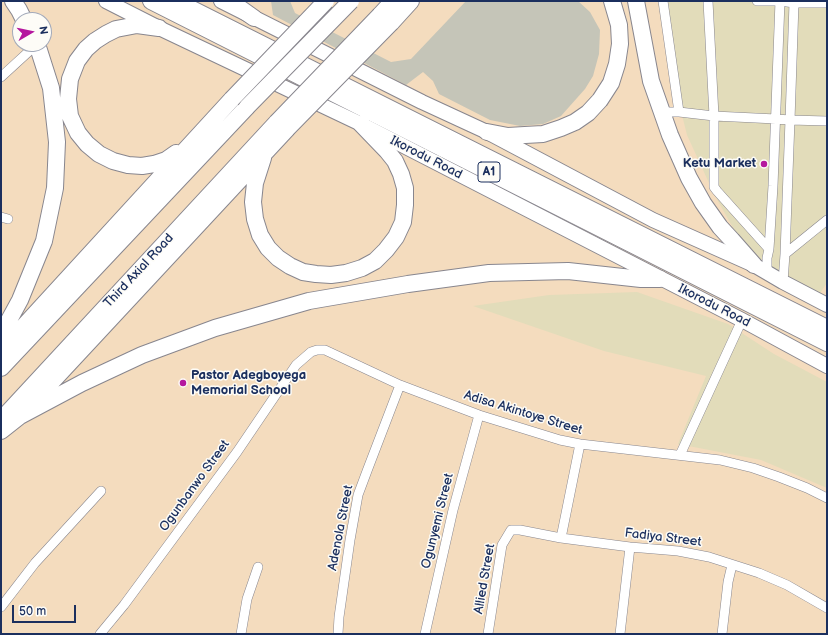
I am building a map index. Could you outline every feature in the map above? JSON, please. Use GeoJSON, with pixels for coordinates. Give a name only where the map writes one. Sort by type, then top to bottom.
{"type":"FeatureCollection","features":[{"type":"Feature","properties":{"kind":"highway"},"geometry":{"type":"LineString","coordinates":[[13,1],[20,12]]}},
{"type":"Feature","properties":{"kind":"highway","name":"Ikorodu Road"},"geometry":{"type":"LineString","coordinates":[[151,1],[827,343]]}},
{"type":"Feature","properties":{"kind":"highway","name":"A1"},"geometry":{"type":"LineString","coordinates":[[176,1],[827,328]]}},
{"type":"Feature","properties":{"kind":"highway"},"geometry":{"type":"LineString","coordinates":[[230,1],[254,18]]}},
{"type":"Feature","properties":{"kind":"highway"},"geometry":{"type":"LineString","coordinates":[[1,351],[232,99],[326,1]]}},
{"type":"Feature","properties":{"kind":"highway"},"geometry":{"type":"LineString","coordinates":[[1,368],[247,107],[351,1]]}},
{"type":"Feature","properties":{"kind":"highway"},"geometry":{"type":"LineString","coordinates":[[385,19],[393,1]]}},
{"type":"Feature","properties":{"kind":"highway"},"geometry":{"type":"LineString","coordinates":[[1,431],[20,416],[264,154],[282,126],[385,19],[412,1]]}},
{"type":"Feature","properties":{"kind":"highway"},"geometry":{"type":"LineString","coordinates":[[487,132],[508,136],[543,134],[575,122],[588,113],[600,100],[611,83],[617,64],[620,44],[619,25],[612,1]]}},
{"type":"Feature","properties":{"kind":"highway"},"geometry":{"type":"LineString","coordinates":[[636,1],[651,81],[661,112],[688,178],[720,227],[761,269]]}},
{"type":"Feature","properties":{"kind":"highway"},"geometry":{"type":"LineString","coordinates":[[159,28],[137,25],[116,29],[95,41],[86,49],[77,61],[70,79],[68,99],[70,116],[78,133],[87,144],[99,154],[113,161],[128,165],[142,166],[166,160],[195,139]]}},
{"type":"Feature","properties":{"kind":"highway"},"geometry":{"type":"LineString","coordinates":[[1,335],[20,300],[44,241],[55,188],[58,142],[51,88],[40,52]]}},
{"type":"Feature","properties":{"kind":"highway"},"geometry":{"type":"LineString","coordinates":[[264,154],[255,183],[253,202],[255,219],[260,235],[268,248],[278,258],[303,272],[331,275],[346,273],[362,268],[375,261],[386,250],[396,237],[403,222],[406,205],[405,188],[395,161],[361,124]]}},
{"type":"Feature","properties":{"kind":"highway","name":"Third Axial Road"},"geometry":{"type":"LineString","coordinates":[[1,420],[282,126]]}},
{"type":"Feature","properties":{"kind":"highway"},"geometry":{"type":"LineString","coordinates":[[20,416],[82,383],[142,356],[215,328],[309,301],[408,284],[489,273],[568,271],[641,279],[660,279]]}},
{"type":"Feature","properties":{"kind":"main road","name":"Ikorodu Road"},"geometry":{"type":"LineString","coordinates":[[106,1],[159,28],[361,124],[742,320],[827,366]]}},
{"type":"Feature","properties":{"kind":"main road"},"geometry":{"type":"LineString","coordinates":[[220,1],[487,132],[653,220],[761,269],[827,304]]}},
{"type":"Feature","properties":{"kind":"street"},"geometry":{"type":"LineString","coordinates":[[663,1],[679,112]]}},
{"type":"Feature","properties":{"kind":"street"},"geometry":{"type":"LineString","coordinates":[[708,1],[714,116],[714,187],[768,249]]}},
{"type":"Feature","properties":{"kind":"street"},"geometry":{"type":"LineString","coordinates":[[757,1],[827,3]]}},
{"type":"Feature","properties":{"kind":"street"},"geometry":{"type":"LineString","coordinates":[[761,269],[767,258],[773,186],[780,1]]}},
{"type":"Feature","properties":{"kind":"street"},"geometry":{"type":"LineString","coordinates":[[783,282],[794,3]]}},
{"type":"Feature","properties":{"kind":"street"},"geometry":{"type":"LineString","coordinates":[[1,77],[28,52]]}},
{"type":"Feature","properties":{"kind":"street"},"geometry":{"type":"LineString","coordinates":[[661,112],[827,121]]}},
{"type":"Feature","properties":{"kind":"street"},"geometry":{"type":"LineString","coordinates":[[785,254],[827,220]]}},
{"type":"Feature","properties":{"kind":"street"},"geometry":{"type":"LineString","coordinates":[[680,455],[742,320]]}},
{"type":"Feature","properties":{"kind":"street","name":"Adisa Akintoye Street"},"geometry":{"type":"LineString","coordinates":[[310,352],[325,350],[400,385],[479,415],[560,440],[580,444],[720,460],[753,468],[793,482],[827,498]]}},
{"type":"Feature","properties":{"kind":"street","name":"Ogunbanwo Street"},"geometry":{"type":"LineString","coordinates":[[100,634],[124,606],[237,452],[296,365],[310,352]]}},
{"type":"Feature","properties":{"kind":"street","name":"Adenola Street"},"geometry":{"type":"LineString","coordinates":[[338,634],[350,540],[358,495],[400,385]]}},
{"type":"Feature","properties":{"kind":"street","name":"Ogunyemi Street"},"geometry":{"type":"LineString","coordinates":[[425,634],[453,510],[479,415]]}},
{"type":"Feature","properties":{"kind":"street"},"geometry":{"type":"LineString","coordinates":[[561,538],[580,444]]}},
{"type":"Feature","properties":{"kind":"street"},"geometry":{"type":"LineString","coordinates":[[1,607],[35,564],[101,491]]}},
{"type":"Feature","properties":{"kind":"street","name":"Fadiya Street"},"geometry":{"type":"LineString","coordinates":[[511,530],[520,530],[561,538],[630,547],[678,551],[709,557],[759,573],[787,585],[827,608]]}},
{"type":"Feature","properties":{"kind":"street","name":"Allied Street"},"geometry":{"type":"LineString","coordinates":[[488,634],[502,545],[511,530]]}},
{"type":"Feature","properties":{"kind":"street"},"geometry":{"type":"LineString","coordinates":[[620,634],[630,547]]}},
{"type":"Feature","properties":{"kind":"street"},"geometry":{"type":"LineString","coordinates":[[722,634],[728,582],[732,565]]}},
{"type":"Feature","properties":{"kind":"street"},"geometry":{"type":"LineString","coordinates":[[241,634],[247,599],[258,567]]}},
{"type":"Feature","properties":{"kind":"shaded area"},"geometry":{"type":"Polygon","coordinates":[[[271,1],[290,1],[295,13],[391,62],[411,59],[466,1],[578,1],[590,12],[600,30],[599,54],[593,76],[585,89],[561,116],[543,124],[520,126],[490,120],[439,94],[433,81],[423,72],[406,85],[273,15],[271,1]]]}},
{"type":"Feature","properties":{"kind":"shaded area","name":"Ketu Market"},"geometry":{"type":"Polygon","coordinates":[[[662,1],[827,1],[827,283],[818,296],[746,251],[714,194],[687,135],[672,75],[662,1]]]}},
{"type":"Feature","properties":{"kind":"shaded area"},"geometry":{"type":"Polygon","coordinates":[[[637,292],[728,324],[774,354],[827,382],[827,488],[761,460],[678,444],[706,376],[604,351],[473,306],[549,295],[637,292]]]}},
{"type":"Feature","properties":{"kind":"place","name":"Ketu Market"},"geometry":{"type":"Point","coordinates":[764,164]}},
{"type":"Feature","properties":{"kind":"place","name":"Pastor Adegboyega Memorial School"},"geometry":{"type":"Point","coordinates":[183,383]}}]}
